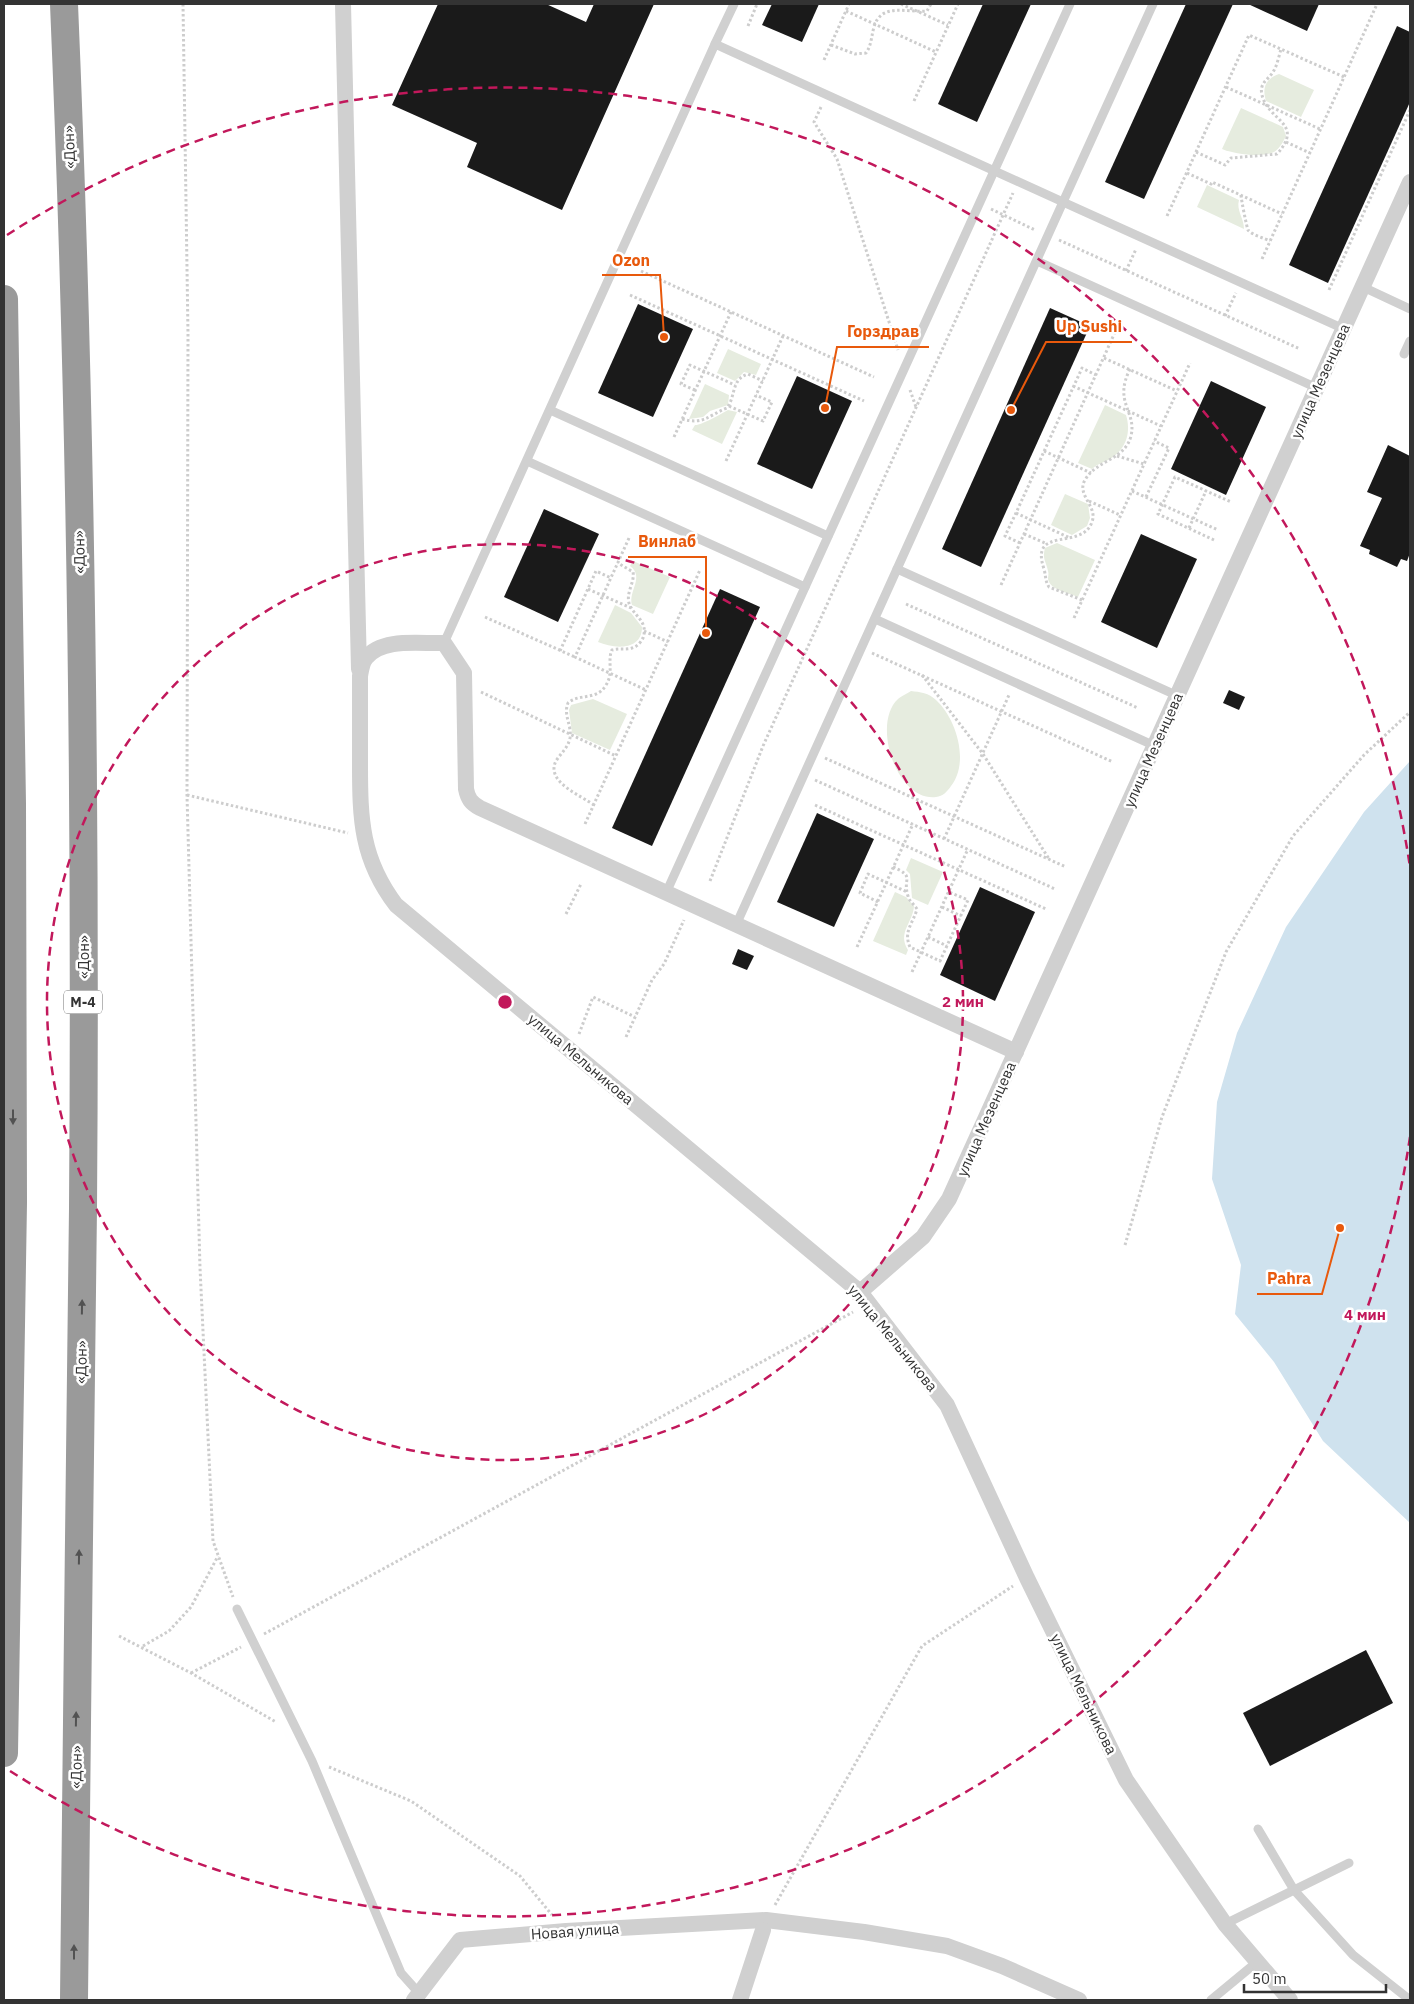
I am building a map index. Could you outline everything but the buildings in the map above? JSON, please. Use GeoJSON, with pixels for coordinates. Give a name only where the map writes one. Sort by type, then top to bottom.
{"type":"FeatureCollection","features":[{"type":"Feature","properties":{"kind":"highway","name":"«Дон»"},"geometry":{"type":"LineString","coordinates":[[64,4],[77,369],[83,809],[83,1205],[74,2000]]}},
{"type":"Feature","properties":{"kind":"highway"},"geometry":{"type":"LineString","coordinates":[[4,299],[12,804],[13,1173],[4,1753]]}},
{"type":"Feature","properties":{"kind":"street"},"geometry":{"type":"LineString","coordinates":[[343,4],[360,676]]}},
{"type":"Feature","properties":{"kind":"street","name":"улица Мезенцева"},"geometry":{"type":"LineString","coordinates":[[860,1292],[923,1236],[936,1219],[962,1172],[1410,182]]}},
{"type":"Feature","properties":{"kind":"street"},"geometry":{"type":"LineString","coordinates":[[444,643],[464,672],[466,789],[467,796],[472,803],[1016,1052]]}},
{"type":"Feature","properties":{"kind":"street","name":"улица Мельникова"},"geometry":{"type":"LineString","coordinates":[[444,643],[394,644],[377,648],[365,659],[360,676],[360,808],[363,836],[370,860],[381,885],[396,904],[860,1292],[947,1405],[1027,1578],[1126,1780],[1225,1924],[1290,2000]]}},
{"type":"Feature","properties":{"kind":"street"},"geometry":{"type":"LineString","coordinates":[[740,2000],[765,1925]]}},
{"type":"Feature","properties":{"kind":"street","name":"Новая улица"},"geometry":{"type":"LineString","coordinates":[[416,1996],[460,1940],[566,1931],[765,1925],[864,1932],[947,1946],[1002,1966],[1079,2000]]}},
{"type":"Feature","properties":{"kind":"lane"},"geometry":{"type":"LineString","coordinates":[[444,643],[734,4]]}},
{"type":"Feature","properties":{"kind":"lane"},"geometry":{"type":"LineString","coordinates":[[666,893],[1070,4]]}},
{"type":"Feature","properties":{"kind":"lane"},"geometry":{"type":"LineString","coordinates":[[736,925],[1153,4]]}},
{"type":"Feature","properties":{"kind":"lane"},"geometry":{"type":"LineString","coordinates":[[715,44],[1344,329]]}},
{"type":"Feature","properties":{"kind":"lane"},"geometry":{"type":"LineString","coordinates":[[1036,261],[1317,388]]}},
{"type":"Feature","properties":{"kind":"lane"},"geometry":{"type":"LineString","coordinates":[[1363,287],[1410,309]]}},
{"type":"Feature","properties":{"kind":"lane"},"geometry":{"type":"LineString","coordinates":[[1404,354],[1410,341]]}},
{"type":"Feature","properties":{"kind":"lane"},"geometry":{"type":"LineString","coordinates":[[550,410],[828,536]]}},
{"type":"Feature","properties":{"kind":"lane"},"geometry":{"type":"LineString","coordinates":[[527,461],[805,587]]}},
{"type":"Feature","properties":{"kind":"lane"},"geometry":{"type":"LineString","coordinates":[[897,569],[1178,696]]}},
{"type":"Feature","properties":{"kind":"lane"},"geometry":{"type":"LineString","coordinates":[[874,619],[1155,746]]}},
{"type":"Feature","properties":{"kind":"lane"},"geometry":{"type":"LineString","coordinates":[[237,1609],[312,1761],[401,1973],[416,1996]]}},
{"type":"Feature","properties":{"kind":"lane"},"geometry":{"type":"LineString","coordinates":[[1258,1829],[1294,1890],[1353,1954],[1410,2000]]}},
{"type":"Feature","properties":{"kind":"lane"},"geometry":{"type":"LineString","coordinates":[[1225,1924],[1349,1863]]}},
{"type":"Feature","properties":{"kind":"lane"},"geometry":{"type":"LineString","coordinates":[[1211,2000],[1257,1962]]}},
{"type":"Feature","properties":{"kind":"path"},"geometry":{"type":"LineString","coordinates":[[183,4],[188,334],[187,795],[200,1268],[213,1541],[237,1609]]}},
{"type":"Feature","properties":{"kind":"path"},"geometry":{"type":"LineString","coordinates":[[748,26],[758,4]]}},
{"type":"Feature","properties":{"kind":"path"},"geometry":{"type":"LineString","coordinates":[[824,60],[849,4]]}},
{"type":"Feature","properties":{"kind":"path"},"geometry":{"type":"LineString","coordinates":[[901,4],[948,25]]}},
{"type":"Feature","properties":{"kind":"path"},"geometry":{"type":"LineString","coordinates":[[831,45],[855,54],[866,53],[872,45],[875,24],[884,12],[895,9],[927,11],[931,4]]}},
{"type":"Feature","properties":{"kind":"path"},"geometry":{"type":"LineString","coordinates":[[914,102],[958,4]]}},
{"type":"Feature","properties":{"kind":"path"},"geometry":{"type":"LineString","coordinates":[[1262,259],[1377,4]]}},
{"type":"Feature","properties":{"kind":"path"},"geometry":{"type":"LineString","coordinates":[[846,12],[936,52]]}},
{"type":"Feature","properties":{"kind":"path"},"geometry":{"type":"LineString","coordinates":[[1167,216],[1250,35],[1344,78]]}},
{"type":"Feature","properties":{"kind":"path"},"geometry":{"type":"LineString","coordinates":[[1196,152],[1225,165],[1231,158],[1277,154],[1286,142],[1287,130],[1266,105],[1262,94],[1262,85],[1266,77],[1273,72],[1281,49]]}},
{"type":"Feature","properties":{"kind":"path"},"geometry":{"type":"LineString","coordinates":[[1226,87],[1320,130]]}},
{"type":"Feature","properties":{"kind":"path"},"geometry":{"type":"LineString","coordinates":[[826,95],[814,122],[836,158],[916,407]]}},
{"type":"Feature","properties":{"kind":"path"},"geometry":{"type":"LineString","coordinates":[[1329,290],[1410,110]]}},
{"type":"Feature","properties":{"kind":"path"},"geometry":{"type":"LineString","coordinates":[[1286,142],[1310,153]]}},
{"type":"Feature","properties":{"kind":"path"},"geometry":{"type":"LineString","coordinates":[[1187,174],[1241,195],[1282,214]]}},
{"type":"Feature","properties":{"kind":"path"},"geometry":{"type":"LineString","coordinates":[[710,881],[762,746],[1018,181]]}},
{"type":"Feature","properties":{"kind":"path"},"geometry":{"type":"LineString","coordinates":[[1241,195],[1241,206],[1247,221],[1246,228],[1270,241]]}},
{"type":"Feature","properties":{"kind":"path"},"geometry":{"type":"LineString","coordinates":[[979,204],[1300,349]]}},
{"type":"Feature","properties":{"kind":"path"},"geometry":{"type":"LineString","coordinates":[[1126,271],[1141,237]]}},
{"type":"Feature","properties":{"kind":"path"},"geometry":{"type":"LineString","coordinates":[[640,271],[874,377]]}},
{"type":"Feature","properties":{"kind":"path"},"geometry":{"type":"LineString","coordinates":[[1225,316],[1241,282]]}},
{"type":"Feature","properties":{"kind":"path"},"geometry":{"type":"LineString","coordinates":[[630,295],[864,400]]}},
{"type":"Feature","properties":{"kind":"path"},"geometry":{"type":"LineString","coordinates":[[674,437],[731,312]]}},
{"type":"Feature","properties":{"kind":"path"},"geometry":{"type":"LineString","coordinates":[[1001,585],[1116,330]]}},
{"type":"Feature","properties":{"kind":"path"},"geometry":{"type":"LineString","coordinates":[[726,461],[783,336]]}},
{"type":"Feature","properties":{"kind":"path"},"geometry":{"type":"LineString","coordinates":[[1104,358],[1177,391]]}},
{"type":"Feature","properties":{"kind":"path"},"geometry":{"type":"LineString","coordinates":[[1074,618],[1190,363]]}},
{"type":"Feature","properties":{"kind":"path"},"geometry":{"type":"LineString","coordinates":[[695,390],[681,384],[690,365],[735,385]]}},
{"type":"Feature","properties":{"kind":"path"},"geometry":{"type":"LineString","coordinates":[[1020,543],[1005,536],[1082,368],[1096,375]]}},
{"type":"Feature","properties":{"kind":"path"},"geometry":{"type":"LineString","coordinates":[[1082,600],[1049,587],[1040,557],[1041,552],[1052,541],[1070,538],[1087,530],[1092,522],[1094,511],[1082,489],[1084,482],[1091,472],[1117,456],[1124,449],[1131,436],[1131,420],[1123,389],[1130,369]]}},
{"type":"Feature","properties":{"kind":"path"},"geometry":{"type":"LineString","coordinates":[[682,419],[695,422],[702,421],[729,406],[735,385],[742,376],[748,374],[763,381]]}},
{"type":"Feature","properties":{"kind":"path"},"geometry":{"type":"LineString","coordinates":[[1073,386],[1161,426]]}},
{"type":"Feature","properties":{"kind":"path"},"geometry":{"type":"LineString","coordinates":[[729,406],[764,421],[772,402],[756,395]]}},
{"type":"Feature","properties":{"kind":"path"},"geometry":{"type":"LineString","coordinates":[[1146,498],[1169,448],[1154,441]]}},
{"type":"Feature","properties":{"kind":"path"},"geometry":{"type":"LineString","coordinates":[[1044,451],[1091,472]]}},
{"type":"Feature","properties":{"kind":"path"},"geometry":{"type":"LineString","coordinates":[[1117,456],[1144,464]]}},
{"type":"Feature","properties":{"kind":"path"},"geometry":{"type":"LineString","coordinates":[[1214,540],[1158,514],[1162,505],[1175,476],[1231,502]]}},
{"type":"Feature","properties":{"kind":"path"},"geometry":{"type":"LineString","coordinates":[[1132,491],[1218,530]]}},
{"type":"Feature","properties":{"kind":"path"},"geometry":{"type":"LineString","coordinates":[[1189,528],[1206,491]]}},
{"type":"Feature","properties":{"kind":"path"},"geometry":{"type":"LineString","coordinates":[[1088,500],[1120,515]]}},
{"type":"Feature","properties":{"kind":"path"},"geometry":{"type":"LineString","coordinates":[[1016,513],[1070,538]]}},
{"type":"Feature","properties":{"kind":"path"},"geometry":{"type":"LineString","coordinates":[[1024,534],[1047,544]]}},
{"type":"Feature","properties":{"kind":"path"},"geometry":{"type":"LineString","coordinates":[[575,657],[629,538]]}},
{"type":"Feature","properties":{"kind":"path"},"geometry":{"type":"LineString","coordinates":[[594,805],[558,779],[554,769],[556,761],[568,746],[570,736],[566,717],[568,703],[572,700],[599,694],[611,674],[612,650],[632,648],[640,643],[644,631],[642,621],[628,598],[634,578],[633,572],[618,563]]}},
{"type":"Feature","properties":{"kind":"path"},"geometry":{"type":"LineString","coordinates":[[585,824],[700,570]]}},
{"type":"Feature","properties":{"kind":"path"},"geometry":{"type":"LineString","coordinates":[[560,651],[596,571],[611,578]]}},
{"type":"Feature","properties":{"kind":"path"},"geometry":{"type":"LineString","coordinates":[[588,589],[633,609]]}},
{"type":"Feature","properties":{"kind":"path"},"geometry":{"type":"LineString","coordinates":[[906,604],[1138,708]]}},
{"type":"Feature","properties":{"kind":"path"},"geometry":{"type":"LineString","coordinates":[[485,617],[646,690]]}},
{"type":"Feature","properties":{"kind":"path"},"geometry":{"type":"LineString","coordinates":[[644,631],[668,642]]}},
{"type":"Feature","properties":{"kind":"path"},"geometry":{"type":"LineString","coordinates":[[871,652],[1113,762]]}},
{"type":"Feature","properties":{"kind":"path"},"geometry":{"type":"LineString","coordinates":[[921,675],[983,754],[1050,860]]}},
{"type":"Feature","properties":{"kind":"path"},"geometry":{"type":"LineString","coordinates":[[476,690],[570,736],[616,756]]}},
{"type":"Feature","properties":{"kind":"path"},"geometry":{"type":"LineString","coordinates":[[944,839],[1010,695]]}},
{"type":"Feature","properties":{"kind":"path"},"geometry":{"type":"LineString","coordinates":[[1125,1245],[1162,1117],[1226,952],[1293,836],[1364,755],[1410,712]]}},
{"type":"Feature","properties":{"kind":"path"},"geometry":{"type":"LineString","coordinates":[[823,757],[1066,867]]}},
{"type":"Feature","properties":{"kind":"path"},"geometry":{"type":"LineString","coordinates":[[813,779],[1055,889]]}},
{"type":"Feature","properties":{"kind":"path"},"geometry":{"type":"LineString","coordinates":[[187,795],[363,836]]}},
{"type":"Feature","properties":{"kind":"path"},"geometry":{"type":"LineString","coordinates":[[815,805],[1046,910]]}},
{"type":"Feature","properties":{"kind":"path"},"geometry":{"type":"LineString","coordinates":[[857,947],[913,824]]}},
{"type":"Feature","properties":{"kind":"path"},"geometry":{"type":"LineString","coordinates":[[912,972],[968,850]]}},
{"type":"Feature","properties":{"kind":"path"},"geometry":{"type":"LineString","coordinates":[[893,867],[905,872],[908,877],[907,892],[909,899],[917,909],[907,930],[906,939],[910,947],[940,961],[968,900],[949,892]]}},
{"type":"Feature","properties":{"kind":"path"},"geometry":{"type":"LineString","coordinates":[[878,902],[860,893],[868,874],[907,892]]}},
{"type":"Feature","properties":{"kind":"path"},"geometry":{"type":"LineString","coordinates":[[566,914],[580,884]]}},
{"type":"Feature","properties":{"kind":"path"},"geometry":{"type":"LineString","coordinates":[[942,907],[961,916]]}},
{"type":"Feature","properties":{"kind":"path"},"geometry":{"type":"LineString","coordinates":[[626,1037],[652,980],[664,964],[686,915]]}},
{"type":"Feature","properties":{"kind":"path"},"geometry":{"type":"LineString","coordinates":[[928,937],[947,946]]}},
{"type":"Feature","properties":{"kind":"path"},"geometry":{"type":"LineString","coordinates":[[578,1037],[593,998],[635,1017]]}},
{"type":"Feature","properties":{"kind":"path"},"geometry":{"type":"LineString","coordinates":[[190,1673],[858,1310]]}},
{"type":"Feature","properties":{"kind":"path"},"geometry":{"type":"LineString","coordinates":[[142,1647],[169,1631],[191,1607],[218,1556]]}},
{"type":"Feature","properties":{"kind":"path"},"geometry":{"type":"LineString","coordinates":[[765,1925],[922,1646],[1018,1583]]}},
{"type":"Feature","properties":{"kind":"path"},"geometry":{"type":"LineString","coordinates":[[119,1636],[190,1673],[300,1736]]}},
{"type":"Feature","properties":{"kind":"path"},"geometry":{"type":"LineString","coordinates":[[312,1761],[412,1801],[520,1876],[566,1931]]}},
{"type":"Feature","properties":{"kind":"shaded area"},"geometry":{"type":"Polygon","coordinates":[[[1279,74],[1314,90],[1301,117],[1266,101],[1264,92],[1266,85],[1270,78],[1279,74]]]}},
{"type":"Feature","properties":{"kind":"shaded area"},"geometry":{"type":"Polygon","coordinates":[[[1241,108],[1283,127],[1286,136],[1274,152],[1255,155],[1241,154],[1222,149],[1241,108]]]}},
{"type":"Feature","properties":{"kind":"shaded area"},"geometry":{"type":"Polygon","coordinates":[[[1207,185],[1239,200],[1238,204],[1244,229],[1197,207],[1207,185]]]}},
{"type":"Feature","properties":{"kind":"shaded area"},"geometry":{"type":"Polygon","coordinates":[[[728,349],[761,364],[756,375],[744,372],[735,381],[717,373],[728,349]]]}},
{"type":"Feature","properties":{"kind":"shaded area"},"geometry":{"type":"Polygon","coordinates":[[[705,384],[729,395],[728,405],[710,411],[703,417],[689,419],[705,384]]]}},
{"type":"Feature","properties":{"kind":"shaded area"},"geometry":{"type":"Polygon","coordinates":[[[1105,405],[1126,415],[1127,438],[1118,453],[1092,469],[1078,463],[1105,405]]]}},
{"type":"Feature","properties":{"kind":"shaded area"},"geometry":{"type":"Polygon","coordinates":[[[728,410],[737,412],[722,444],[692,430],[695,425],[706,422],[728,410]]]}},
{"type":"Feature","properties":{"kind":"shaded area"},"geometry":{"type":"Polygon","coordinates":[[[1065,494],[1088,504],[1090,518],[1087,526],[1072,535],[1051,525],[1065,494]]]}},
{"type":"Feature","properties":{"kind":"shaded area"},"geometry":{"type":"Polygon","coordinates":[[[1057,543],[1095,560],[1078,597],[1060,591],[1049,583],[1044,552],[1045,548],[1057,543]]]}},
{"type":"Feature","properties":{"kind":"shaded area"},"geometry":{"type":"Polygon","coordinates":[[[633,561],[670,577],[653,614],[632,605],[631,600],[636,579],[634,570],[630,566],[633,561]]]}},
{"type":"Feature","properties":{"kind":"shaded area"},"geometry":{"type":"Polygon","coordinates":[[[615,605],[631,613],[642,627],[641,635],[632,644],[619,647],[598,642],[615,605]]]}},
{"type":"Feature","properties":{"kind":"shaded area"},"geometry":{"type":"Polygon","coordinates":[[[911,691],[927,694],[936,700],[955,729],[958,741],[960,753],[957,776],[943,795],[936,797],[922,795],[910,787],[900,775],[892,759],[887,726],[890,711],[898,699],[911,691]]]}},
{"type":"Feature","properties":{"kind":"shaded area"},"geometry":{"type":"Polygon","coordinates":[[[593,699],[627,714],[610,750],[572,733],[569,710],[571,705],[593,699]]]}},
{"type":"Feature","properties":{"kind":"shaded area"},"geometry":{"type":"Polygon","coordinates":[[[911,858],[943,872],[928,905],[912,898],[910,874],[906,870],[911,858]]]}},
{"type":"Feature","properties":{"kind":"shaded area"},"geometry":{"type":"Polygon","coordinates":[[[895,892],[906,897],[914,906],[904,938],[908,950],[906,955],[873,941],[895,892]]]}},
{"type":"Feature","properties":{"kind":"water"},"geometry":{"type":"Polygon","coordinates":[[[1410,761],[1410,1523],[1323,1441],[1274,1362],[1235,1314],[1241,1265],[1212,1179],[1217,1102],[1237,1033],[1286,927],[1364,812],[1410,761]]]}},
{"type":"Feature","properties":{"kind":"place","name":"Ozon"},"geometry":{"type":"Point","coordinates":[664,337]}},
{"type":"Feature","properties":{"kind":"place","name":"Горздрав"},"geometry":{"type":"Point","coordinates":[825,408]}},
{"type":"Feature","properties":{"kind":"place","name":"Up Sushi"},"geometry":{"type":"Point","coordinates":[1011,410]}},
{"type":"Feature","properties":{"kind":"place","name":"Винлаб"},"geometry":{"type":"Point","coordinates":[706,633]}},
{"type":"Feature","properties":{"kind":"place","name":"Pahra"},"geometry":{"type":"Point","coordinates":[1340,1228]}}]}
